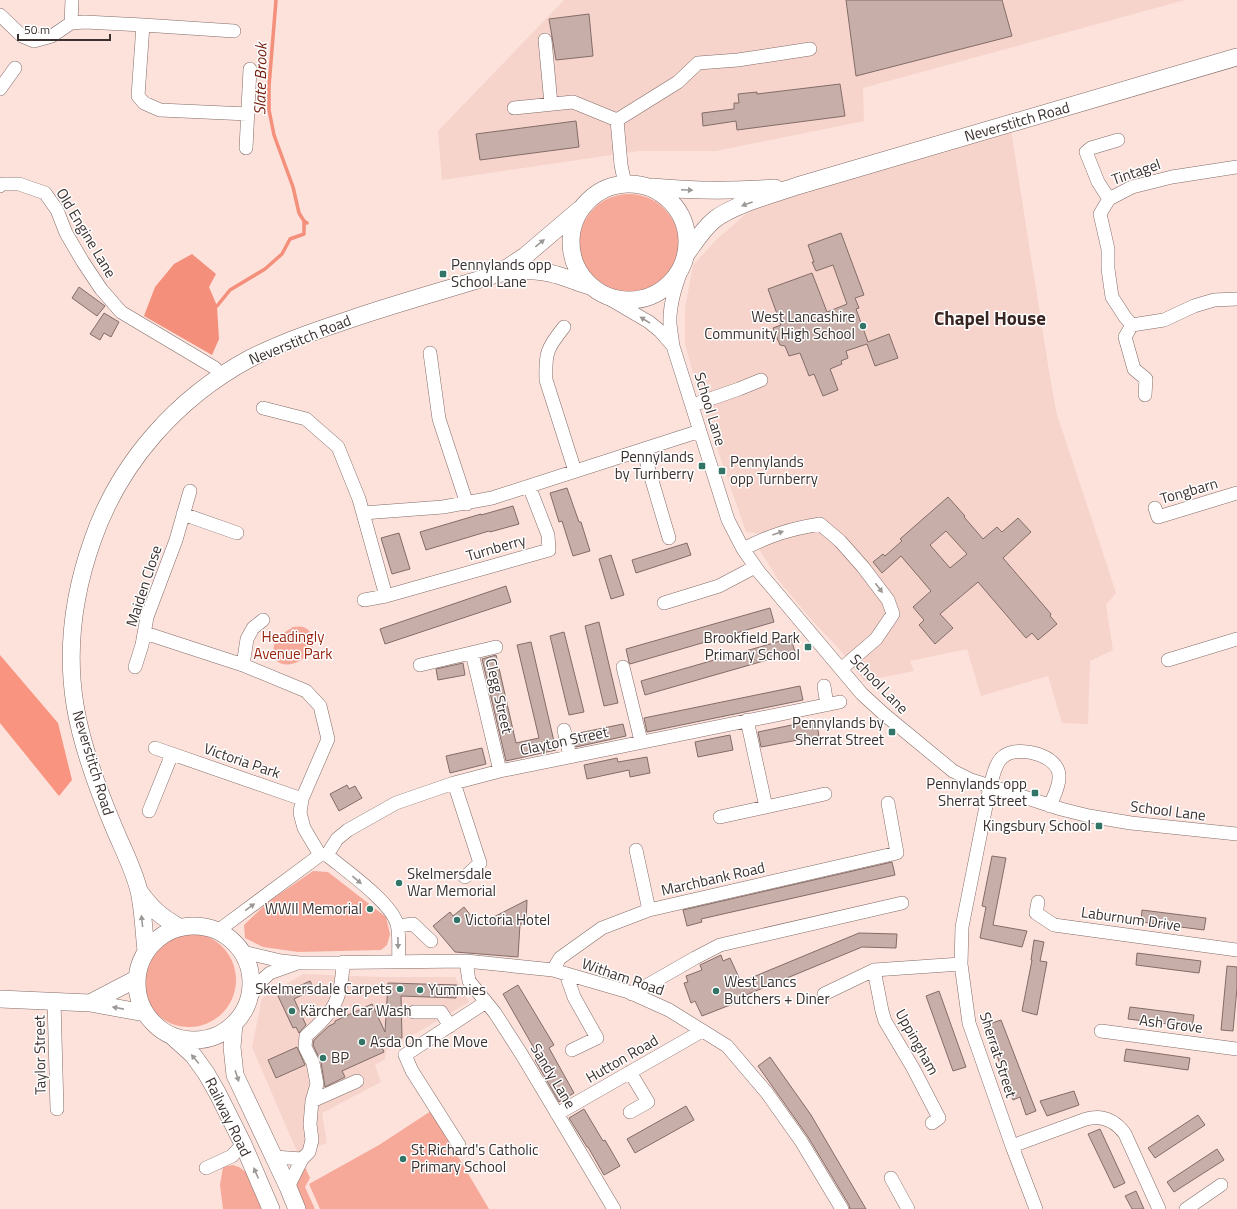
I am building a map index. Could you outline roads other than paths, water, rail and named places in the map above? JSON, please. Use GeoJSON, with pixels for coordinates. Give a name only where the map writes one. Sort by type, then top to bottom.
{"type":"FeatureCollection","features":[{"type":"Feature","properties":{"kind":"main road","name":"Neverstitch Road"},"geometry":{"type":"LineString","coordinates":[[685,258],[708,226],[716,218],[740,206],[797,186],[1237,57]]}},
{"type":"Feature","properties":{"kind":"main road"},"geometry":{"type":"LineString","coordinates":[[625,184],[636,184],[648,187],[663,194],[678,211],[683,220],[687,236],[685,258],[674,280],[660,292],[641,299],[622,300],[597,290],[579,272],[572,256],[571,239],[574,222],[583,206],[595,195],[609,188],[625,184]]}},
{"type":"Feature","properties":{"kind":"main road","name":"Neverstitch Road"},"geometry":{"type":"LineString","coordinates":[[648,187],[713,191],[750,190],[797,186]]}},
{"type":"Feature","properties":{"kind":"main road","name":"Neverstitch Road"},"geometry":{"type":"LineString","coordinates":[[497,274],[525,256],[583,206]]}},
{"type":"Feature","properties":{"kind":"main road","name":"Neverstitch Road"},"geometry":{"type":"LineString","coordinates":[[146,951],[139,891],[104,803],[84,745],[75,704],[72,671],[71,643],[78,590],[85,562],[107,504],[122,477],[154,434],[192,398],[231,370],[283,343],[314,331],[497,274],[522,271],[546,272],[597,290]]}},
{"type":"Feature","properties":{"kind":"main road","name":"Neverstitch Road"},"geometry":{"type":"LineString","coordinates":[[139,891],[152,908],[164,918],[179,927]]}},
{"type":"Feature","properties":{"kind":"main road"},"geometry":{"type":"LineString","coordinates":[[192,925],[206,926],[218,930],[232,940],[243,952],[250,966],[252,982],[250,998],[244,1012],[234,1024],[221,1034],[204,1039],[187,1040],[171,1036],[156,1026],[145,1013],[138,997],[136,979],[139,965],[146,951],[155,940],[166,932],[179,927],[192,925]]}},
{"type":"Feature","properties":{"kind":"main road"},"geometry":{"type":"LineString","coordinates":[[90,1003],[136,979]]}},
{"type":"Feature","properties":{"kind":"main road"},"geometry":{"type":"LineString","coordinates":[[0,999],[90,1003],[145,1013]]}},
{"type":"Feature","properties":{"kind":"main road","name":"Railway Road"},"geometry":{"type":"LineString","coordinates":[[234,1024],[232,1047],[235,1075],[288,1187],[296,1209]]}},
{"type":"Feature","properties":{"kind":"main road","name":"Railway Road"},"geometry":{"type":"LineString","coordinates":[[171,1036],[192,1055],[206,1073],[243,1144],[271,1209]]}},
{"type":"Feature","properties":{"kind":"main road"},"geometry":{"type":"LineString","coordinates":[[243,1144],[254,1114]]}},
{"type":"Feature","properties":{"kind":"street"},"geometry":{"type":"LineString","coordinates":[[71,23],[72,0]]}},
{"type":"Feature","properties":{"kind":"street"},"geometry":{"type":"LineString","coordinates":[[0,15],[22,36],[34,41],[52,36],[71,23],[85,22],[234,31]]}},
{"type":"Feature","properties":{"kind":"street"},"geometry":{"type":"LineString","coordinates":[[143,25],[138,96],[144,104],[160,110],[248,114]]}},
{"type":"Feature","properties":{"kind":"street"},"geometry":{"type":"LineString","coordinates":[[545,40],[551,104]]}},
{"type":"Feature","properties":{"kind":"street"},"geometry":{"type":"LineString","coordinates":[[618,120],[678,82],[698,63],[738,60],[810,49]]}},
{"type":"Feature","properties":{"kind":"street"},"geometry":{"type":"LineString","coordinates":[[0,88],[15,68]]}},
{"type":"Feature","properties":{"kind":"street"},"geometry":{"type":"LineString","coordinates":[[246,148],[250,69]]}},
{"type":"Feature","properties":{"kind":"street"},"geometry":{"type":"LineString","coordinates":[[514,108],[573,102],[618,120]]}},
{"type":"Feature","properties":{"kind":"street"},"geometry":{"type":"LineString","coordinates":[[618,120],[621,165],[625,184]]}},
{"type":"Feature","properties":{"kind":"street"},"geometry":{"type":"LineString","coordinates":[[1109,198],[1098,182],[1086,152],[1091,148],[1118,140]]}},
{"type":"Feature","properties":{"kind":"street","name":"Tintagel"},"geometry":{"type":"LineString","coordinates":[[1132,325],[1124,317],[1112,297],[1108,269],[1108,249],[1100,214],[1109,198],[1132,187],[1172,176],[1237,167]]}},
{"type":"Feature","properties":{"kind":"street","name":"Old Engine Lane"},"geometry":{"type":"LineString","coordinates":[[1,185],[19,184],[45,193],[57,210],[66,233],[83,262],[101,289],[121,312],[214,368]]}},
{"type":"Feature","properties":{"kind":"street","name":"School Lane"},"geometry":{"type":"LineString","coordinates":[[685,258],[671,308],[670,323],[673,346],[728,520],[743,549],[776,592],[870,702],[953,771],[971,780],[1050,806],[1089,816],[1131,823],[1237,834]]}},
{"type":"Feature","properties":{"kind":"street","name":"School Lane"},"geometry":{"type":"LineString","coordinates":[[597,290],[649,322],[660,331],[673,346]]}},
{"type":"Feature","properties":{"kind":"street"},"geometry":{"type":"LineString","coordinates":[[1145,395],[1146,379],[1134,369],[1125,337],[1132,325],[1164,320],[1194,306],[1214,300],[1237,299]]}},
{"type":"Feature","properties":{"kind":"street"},"geometry":{"type":"LineString","coordinates":[[564,327],[551,343],[547,353],[546,380],[575,471]]}},
{"type":"Feature","properties":{"kind":"street"},"geometry":{"type":"LineString","coordinates":[[430,353],[440,419],[467,504]]}},
{"type":"Feature","properties":{"kind":"street"},"geometry":{"type":"LineString","coordinates":[[692,405],[761,380]]}},
{"type":"Feature","properties":{"kind":"street"},"geometry":{"type":"LineString","coordinates":[[264,408],[306,419],[338,447],[359,499],[386,596]]}},
{"type":"Feature","properties":{"kind":"street"},"geometry":{"type":"LineString","coordinates":[[363,513],[443,507],[467,504],[492,498],[700,431]]}},
{"type":"Feature","properties":{"kind":"street"},"geometry":{"type":"LineString","coordinates":[[643,450],[670,538]]}},
{"type":"Feature","properties":{"kind":"street","name":"Turnberry"},"geometry":{"type":"LineString","coordinates":[[364,600],[386,596],[549,550],[548,535],[529,486]]}},
{"type":"Feature","properties":{"kind":"street","name":"Maiden Close"},"geometry":{"type":"LineString","coordinates":[[135,666],[145,633],[147,617],[176,540],[190,491]]}},
{"type":"Feature","properties":{"kind":"street","name":"Tongbarn"},"geometry":{"type":"LineString","coordinates":[[1155,508],[1158,517],[1237,493]]}},
{"type":"Feature","properties":{"kind":"street"},"geometry":{"type":"LineString","coordinates":[[183,514],[238,535]]}},
{"type":"Feature","properties":{"kind":"street"},"geometry":{"type":"LineString","coordinates":[[743,549],[764,538],[787,530],[820,524],[840,541],[863,567],[888,600],[893,614],[876,639],[842,669]]}},
{"type":"Feature","properties":{"kind":"street"},"geometry":{"type":"LineString","coordinates":[[664,603],[719,586],[756,566]]}},
{"type":"Feature","properties":{"kind":"street"},"geometry":{"type":"LineString","coordinates":[[243,665],[247,639],[253,628],[265,620]]}},
{"type":"Feature","properties":{"kind":"street"},"geometry":{"type":"LineString","coordinates":[[145,633],[243,665],[306,691],[320,706],[328,739],[302,799],[300,813],[301,820],[307,836],[324,855],[382,901],[390,910],[398,926],[399,961]]}},
{"type":"Feature","properties":{"kind":"street"},"geometry":{"type":"LineString","coordinates":[[1168,660],[1237,639]]}},
{"type":"Feature","properties":{"kind":"street"},"geometry":{"type":"LineString","coordinates":[[420,666],[496,647]]}},
{"type":"Feature","properties":{"kind":"street","name":"Clegg Street"},"geometry":{"type":"LineString","coordinates":[[472,653],[500,771]]}},
{"type":"Feature","properties":{"kind":"street"},"geometry":{"type":"LineString","coordinates":[[623,667],[641,741]]}},
{"type":"Feature","properties":{"kind":"street","name":"Clayton Street"},"geometry":{"type":"LineString","coordinates":[[324,855],[337,839],[348,830],[396,803],[454,783],[500,771],[641,741],[834,703],[824,686]]}},
{"type":"Feature","properties":{"kind":"street"},"geometry":{"type":"LineString","coordinates":[[747,720],[766,807]]}},
{"type":"Feature","properties":{"kind":"street"},"geometry":{"type":"LineString","coordinates":[[564,730],[570,756]]}},
{"type":"Feature","properties":{"kind":"street","name":"Victoria Park"},"geometry":{"type":"LineString","coordinates":[[155,748],[302,799]]}},
{"type":"Feature","properties":{"kind":"street","name":"Sherrat Street"},"geometry":{"type":"LineString","coordinates":[[1036,1209],[1012,1146],[969,1023],[961,964],[962,927],[990,786],[994,771],[1002,756],[1010,752],[1020,751],[1037,753],[1058,768],[1059,780],[1050,806]]}},
{"type":"Feature","properties":{"kind":"street"},"geometry":{"type":"LineString","coordinates":[[149,811],[172,754]]}},
{"type":"Feature","properties":{"kind":"street"},"geometry":{"type":"LineString","coordinates":[[454,783],[480,863],[464,877]]}},
{"type":"Feature","properties":{"kind":"street"},"geometry":{"type":"LineString","coordinates":[[720,817],[825,794]]}},
{"type":"Feature","properties":{"kind":"street","name":"Marchbank Road"},"geometry":{"type":"LineString","coordinates":[[553,970],[560,958],[602,928],[649,910],[898,853],[888,803]]}},
{"type":"Feature","properties":{"kind":"street"},"geometry":{"type":"LineString","coordinates":[[636,850],[649,910]]}},
{"type":"Feature","properties":{"kind":"street"},"geometry":{"type":"LineString","coordinates":[[218,930],[324,855]]}},
{"type":"Feature","properties":{"kind":"street","name":"Laburnum Drive"},"geometry":{"type":"LineString","coordinates":[[1038,902],[1036,913],[1054,925],[1237,950]]}},
{"type":"Feature","properties":{"kind":"street"},"geometry":{"type":"LineString","coordinates":[[632,994],[720,945],[902,903]]}},
{"type":"Feature","properties":{"kind":"street"},"geometry":{"type":"LineString","coordinates":[[398,926],[413,924],[431,941]]}},
{"type":"Feature","properties":{"kind":"street","name":"Witham Road"},"geometry":{"type":"LineString","coordinates":[[243,952],[281,961],[300,963],[466,961],[553,970],[632,994],[669,1010],[727,1046],[767,1093],[801,1141],[842,1209]]}},
{"type":"Feature","properties":{"kind":"street","name":"Sandy Lane"},"geometry":{"type":"LineString","coordinates":[[466,961],[469,981],[486,1002],[522,1055],[614,1209]]}},
{"type":"Feature","properties":{"kind":"street"},"geometry":{"type":"LineString","coordinates":[[288,1187],[302,1159],[309,1152],[312,1140],[310,1124],[312,1101],[317,1084],[313,1063],[305,1047],[306,1036],[320,1024],[337,1003],[342,979],[343,962]]}},
{"type":"Feature","properties":{"kind":"street","name":"Witham Road"},"geometry":{"type":"LineString","coordinates":[[250,998],[260,981],[270,973],[300,963]]}},
{"type":"Feature","properties":{"kind":"street"},"geometry":{"type":"LineString","coordinates":[[824,994],[874,970],[961,964]]}},
{"type":"Feature","properties":{"kind":"street","name":"Uppingham"},"geometry":{"type":"LineString","coordinates":[[874,970],[885,1022],[913,1068],[939,1118],[932,1123]]}},
{"type":"Feature","properties":{"kind":"street"},"geometry":{"type":"LineString","coordinates":[[566,974],[574,997],[597,1038],[572,1050]]}},
{"type":"Feature","properties":{"kind":"street","name":"Taylor Street"},"geometry":{"type":"LineString","coordinates":[[54,1001],[57,1109]]}},
{"type":"Feature","properties":{"kind":"street"},"geometry":{"type":"LineString","coordinates":[[459,1145],[412,1071],[404,1055],[486,1002]]}},
{"type":"Feature","properties":{"kind":"street"},"geometry":{"type":"LineString","coordinates":[[414,1012],[441,1012],[450,1026]]}},
{"type":"Feature","properties":{"kind":"street","name":"Hutton Road"},"geometry":{"type":"LineString","coordinates":[[557,1114],[702,1031]]}},
{"type":"Feature","properties":{"kind":"street","name":"Ash Grove"},"geometry":{"type":"LineString","coordinates":[[1101,1031],[1237,1049]]}},
{"type":"Feature","properties":{"kind":"street"},"geometry":{"type":"LineString","coordinates":[[630,1072],[648,1102],[630,1112]]}},
{"type":"Feature","properties":{"kind":"street"},"geometry":{"type":"LineString","coordinates":[[312,1101],[357,1081]]}},
{"type":"Feature","properties":{"kind":"street"},"geometry":{"type":"LineString","coordinates":[[1012,1146],[1086,1119],[1098,1117],[1106,1118],[1116,1124],[1125,1134],[1159,1209]]}},
{"type":"Feature","properties":{"kind":"street"},"geometry":{"type":"LineString","coordinates":[[206,1168],[232,1156],[243,1144]]}},
{"type":"Feature","properties":{"kind":"street"},"geometry":{"type":"LineString","coordinates":[[274,1157],[302,1159]]}},
{"type":"Feature","properties":{"kind":"street"},"geometry":{"type":"LineString","coordinates":[[891,1178],[908,1209]]}},
{"type":"Feature","properties":{"kind":"street"},"geometry":{"type":"LineString","coordinates":[[1186,1209],[1221,1186]]}},
{"type":"Feature","properties":{"kind":"waterway","name":"Slate Brook"},"geometry":{"type":"LineString","coordinates":[[276,0],[269,86],[269,110],[274,135],[293,187],[299,213],[307,223]]}},
{"type":"Feature","properties":{"kind":"waterway"},"geometry":{"type":"LineString","coordinates":[[217,306],[230,290],[265,269],[282,254],[290,239],[304,234],[304,221]]}},
{"type":"Feature","properties":{"kind":"place","name":"Pennylands opp School Lane"},"geometry":{"type":"Point","coordinates":[443,274]}},
{"type":"Feature","properties":{"kind":"place","name":"West Lancashire Community High School"},"geometry":{"type":"Point","coordinates":[863,326]}},
{"type":"Feature","properties":{"kind":"place","name":"Pennylands by Turnberry"},"geometry":{"type":"Point","coordinates":[702,466]}},
{"type":"Feature","properties":{"kind":"place","name":"Pennylands opp Turnberry"},"geometry":{"type":"Point","coordinates":[722,471]}},
{"type":"Feature","properties":{"kind":"place","name":"Brookfield Park Primary School"},"geometry":{"type":"Point","coordinates":[808,647]}},
{"type":"Feature","properties":{"kind":"place","name":"Pennylands by Sherrat Street"},"geometry":{"type":"Point","coordinates":[892,732]}},
{"type":"Feature","properties":{"kind":"place","name":"Pennylands opp Sherrat Street"},"geometry":{"type":"Point","coordinates":[1035,793]}},
{"type":"Feature","properties":{"kind":"place","name":"Kingsbury School"},"geometry":{"type":"Point","coordinates":[1099,826]}},
{"type":"Feature","properties":{"kind":"place","name":"Skelmersdale War Memorial"},"geometry":{"type":"Point","coordinates":[399,883]}},
{"type":"Feature","properties":{"kind":"place","name":"WWII Memorial"},"geometry":{"type":"Point","coordinates":[370,909]}},
{"type":"Feature","properties":{"kind":"place","name":"Victoria Hotel"},"geometry":{"type":"Point","coordinates":[457,920]}},
{"type":"Feature","properties":{"kind":"place","name":"Skelmersdale Carpets"},"geometry":{"type":"Point","coordinates":[400,989]}},
{"type":"Feature","properties":{"kind":"place","name":"Yummies"},"geometry":{"type":"Point","coordinates":[420,990]}},
{"type":"Feature","properties":{"kind":"place","name":"West Lancs Butchers + Diner"},"geometry":{"type":"Point","coordinates":[716,991]}},
{"type":"Feature","properties":{"kind":"place","name":"Kärcher Car Wash"},"geometry":{"type":"Point","coordinates":[292,1011]}},
{"type":"Feature","properties":{"kind":"place","name":"Asda On The Move"},"geometry":{"type":"Point","coordinates":[362,1042]}},
{"type":"Feature","properties":{"kind":"place","name":"BP"},"geometry":{"type":"Point","coordinates":[323,1058]}},
{"type":"Feature","properties":{"kind":"place","name":"St Richard's Catholic Primary School"},"geometry":{"type":"Point","coordinates":[403,1159]}},
{"type":"Feature","properties":{"kind":"district","name":"Chapel House"},"geometry":{"type":"Point","coordinates":[990,318]}},
{"type":"Feature","properties":{"kind":"park label","name":"Headingly Avenue Park"},"geometry":{"type":"Point","coordinates":[293,646]}}]}
